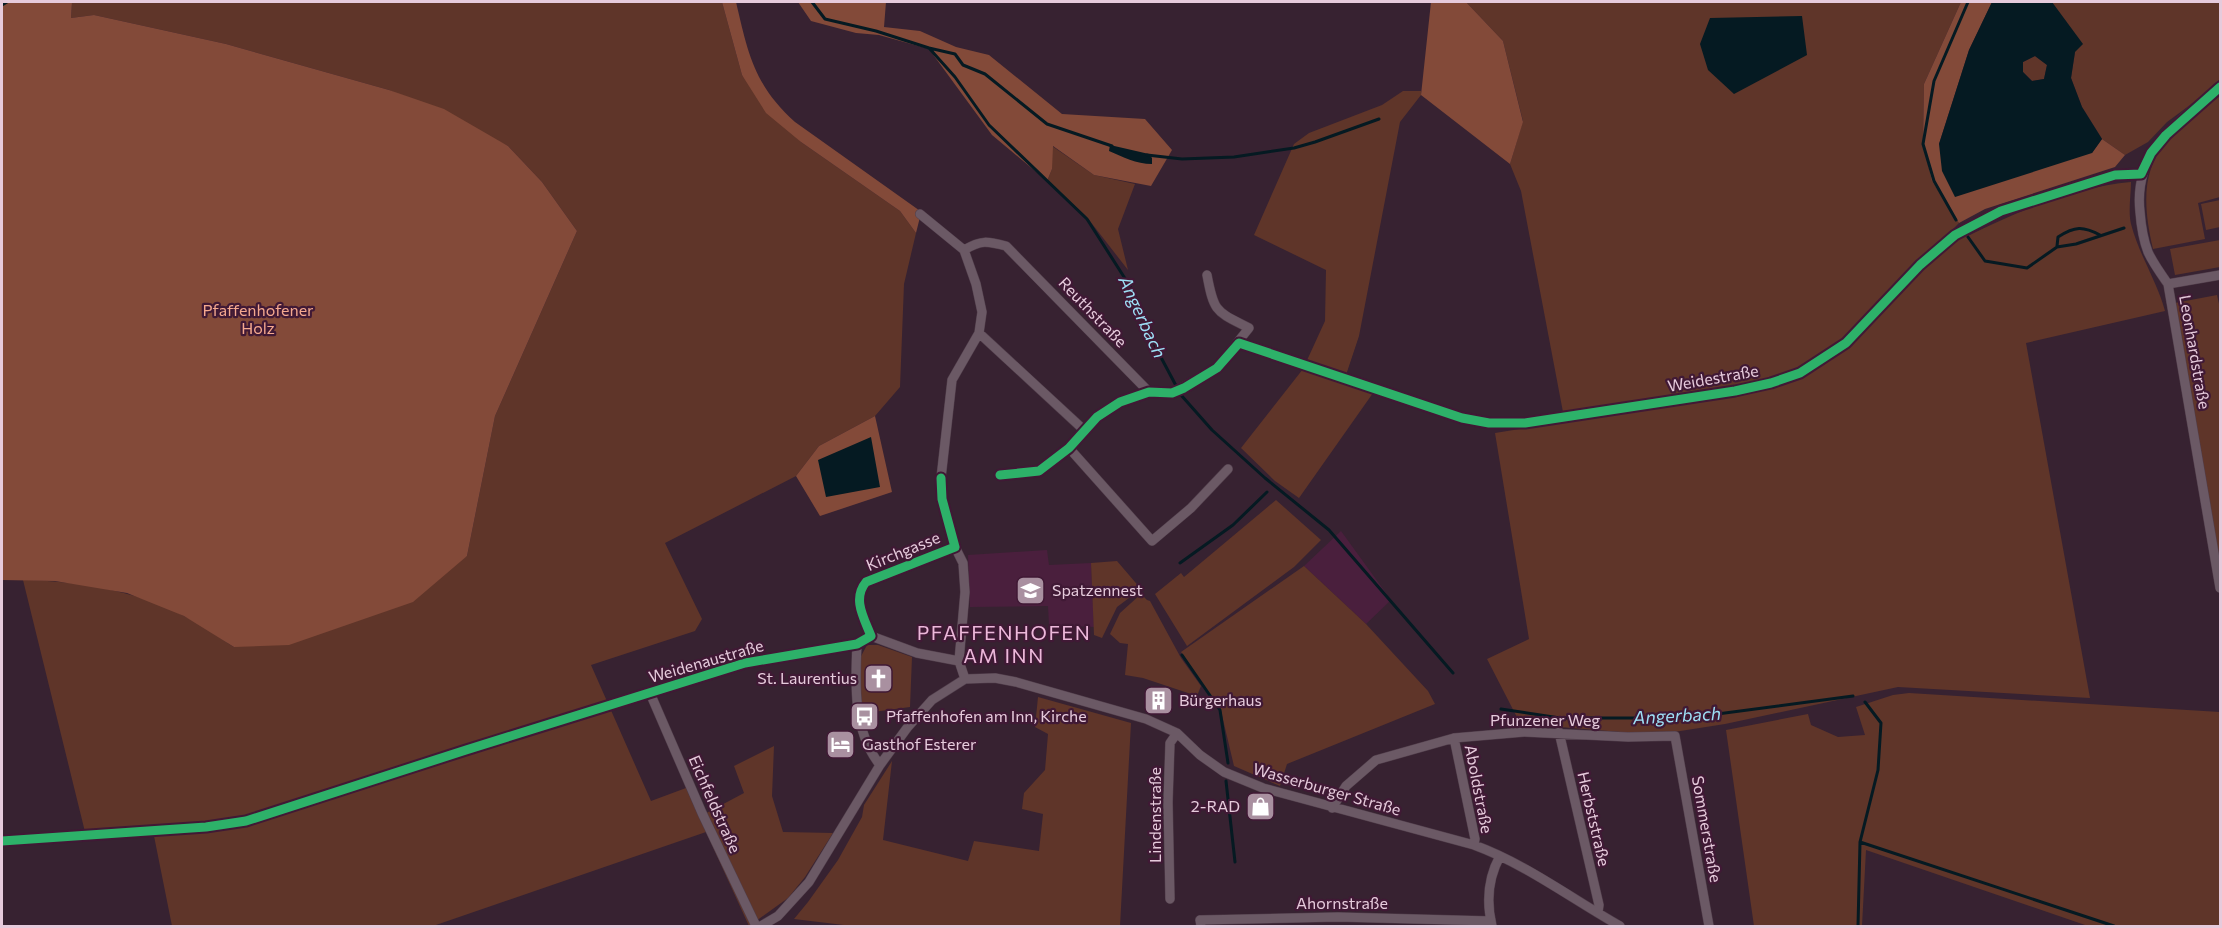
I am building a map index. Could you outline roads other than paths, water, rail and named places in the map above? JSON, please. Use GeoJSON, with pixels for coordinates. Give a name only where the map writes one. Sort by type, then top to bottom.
{"type":"FeatureCollection","features":[{"type":"Feature","properties":{"kind":"street","name":"Leonhardstraße"},"geometry":{"type":"LineString","coordinates":[[2220,87],[2166,135],[2151,153],[2141,174],[2139,205],[2141,227],[2149,252],[2168,284],[2220,588]]}},
{"type":"Feature","properties":{"kind":"street","name":"Weidestraße"},"geometry":{"type":"LineString","coordinates":[[1239,343],[1462,418],[1488,423],[1525,423],[1736,391],[1800,373],[1822,360],[1846,343],[1920,265],[1955,235],[1973,224],[2001,211],[2115,175],[2141,174]]}},
{"type":"Feature","properties":{"kind":"street"},"geometry":{"type":"LineString","coordinates":[[920,214],[964,250],[976,284],[981,312],[979,333],[952,380],[944,445],[942,499],[954,547],[963,563],[964,592],[959,661],[965,680]]}},
{"type":"Feature","properties":{"kind":"street","name":"Reuthstraße"},"geometry":{"type":"LineString","coordinates":[[964,250],[974,244],[987,241],[1006,246],[1149,392]]}},
{"type":"Feature","properties":{"kind":"street"},"geometry":{"type":"LineString","coordinates":[[1039,471],[1069,448],[1097,417],[1120,402],[1149,392],[1172,393],[1184,388],[1217,368],[1239,343],[1249,328],[1217,311],[1210,294],[1207,275]]}},
{"type":"Feature","properties":{"kind":"street"},"geometry":{"type":"LineString","coordinates":[[2168,284],[2220,275]]}},
{"type":"Feature","properties":{"kind":"street"},"geometry":{"type":"LineString","coordinates":[[979,333],[1085,432]]}},
{"type":"Feature","properties":{"kind":"street"},"geometry":{"type":"LineString","coordinates":[[1069,448],[1152,541],[1191,508],[1228,469]]}},
{"type":"Feature","properties":{"kind":"street","name":"Kirchgasse"},"geometry":{"type":"LineString","coordinates":[[871,636],[860,607],[859,597],[861,588],[866,582],[954,547]]}},
{"type":"Feature","properties":{"kind":"street"},"geometry":{"type":"LineString","coordinates":[[880,765],[871,754],[859,717],[855,683],[856,644],[871,636],[917,653],[959,661]]}},
{"type":"Feature","properties":{"kind":"street","name":"Weidenaustraße"},"geometry":{"type":"LineString","coordinates":[[601,709],[745,663],[856,644]]}},
{"type":"Feature","properties":{"kind":"street","name":"Wasserburger Straße"},"geometry":{"type":"LineString","coordinates":[[761,927],[778,916],[809,882],[880,765],[907,728],[932,700],[965,680],[995,678],[1146,719],[1177,734],[1200,755],[1224,772],[1263,788],[1474,845],[1500,856],[1598,912],[1610,924],[1620,927]]}},
{"type":"Feature","properties":{"kind":"street","name":"Eichfeldstraße"},"geometry":{"type":"LineString","coordinates":[[650,693],[702,813],[756,927]]}},
{"type":"Feature","properties":{"kind":"street","name":"Pfunzener Weg"},"geometry":{"type":"LineString","coordinates":[[1332,808],[1346,786],[1376,760],[1454,738],[1524,732],[1628,737],[1675,736]]}},
{"type":"Feature","properties":{"kind":"street","name":"Herbststraße"},"geometry":{"type":"LineString","coordinates":[[1559,732],[1599,905],[1598,912]]}},
{"type":"Feature","properties":{"kind":"street","name":"Lindenstraße"},"geometry":{"type":"LineString","coordinates":[[1170,899],[1168,790],[1170,743],[1177,734]]}},
{"type":"Feature","properties":{"kind":"street","name":"Sommerstraße"},"geometry":{"type":"LineString","coordinates":[[1675,736],[1709,927]]}},
{"type":"Feature","properties":{"kind":"street","name":"Aboldstraße"},"geometry":{"type":"LineString","coordinates":[[1454,738],[1475,839],[1474,845]]}},
{"type":"Feature","properties":{"kind":"street"},"geometry":{"type":"LineString","coordinates":[[1491,924],[1489,898],[1491,874],[1500,856]]}},
{"type":"Feature","properties":{"kind":"street","name":"Ahornstraße"},"geometry":{"type":"LineString","coordinates":[[1201,927],[1200,920],[1338,917],[1491,924]]}},
{"type":"Feature","properties":{"kind":"water"},"geometry":{"type":"Polygon","coordinates":[[[1992,2],[2052,2],[2083,44],[2075,52],[2071,78],[2082,107],[2102,139],[2092,153],[1955,197],[1942,171],[1939,144],[1969,50],[1992,2]],[[2035,56],[2023,62],[2023,72],[2032,81],[2044,79],[2047,65],[2035,56]]]}},
{"type":"Feature","properties":{"kind":"water"},"geometry":{"type":"Polygon","coordinates":[[[1802,16],[1807,55],[1734,94],[1708,70],[1700,44],[1710,18],[1802,16]]]}},
{"type":"Feature","properties":{"kind":"water"},"geometry":{"type":"Polygon","coordinates":[[[1110,145],[1149,154],[1152,164],[1125,158],[1109,151],[1110,145]]]}},
{"type":"Feature","properties":{"kind":"water"},"geometry":{"type":"Polygon","coordinates":[[[871,437],[880,487],[826,497],[818,460],[871,437]]]}},
{"type":"Feature","properties":{"kind":"waterway","name":"Angerbach"},"geometry":{"type":"LineString","coordinates":[[2,5],[7,2]]}},
{"type":"Feature","properties":{"kind":"waterway","name":"Angerbach"},"geometry":{"type":"LineString","coordinates":[[812,2],[825,19],[876,31],[929,48],[955,77],[989,125],[1087,219],[1133,291],[1156,348],[1181,395],[1212,430],[1265,478],[1329,530],[1453,673]]}},
{"type":"Feature","properties":{"kind":"waterway"},"geometry":{"type":"LineString","coordinates":[[1956,220],[1934,181],[1923,144],[1934,81],[1968,2]]}},
{"type":"Feature","properties":{"kind":"waterway"},"geometry":{"type":"LineString","coordinates":[[929,48],[955,54],[963,65],[985,74],[1047,124],[1112,146]]}},
{"type":"Feature","properties":{"kind":"waterway"},"geometry":{"type":"LineString","coordinates":[[1147,155],[1182,159],[1234,157],[1294,148],[1379,119]]}},
{"type":"Feature","properties":{"kind":"waterway"},"geometry":{"type":"LineString","coordinates":[[1968,237],[1985,261],[2027,268],[2057,247],[2076,244],[2124,228]]}},
{"type":"Feature","properties":{"kind":"waterway"},"geometry":{"type":"LineString","coordinates":[[2057,246],[2058,237],[2074,229],[2089,230],[2100,235]]}},
{"type":"Feature","properties":{"kind":"waterway"},"geometry":{"type":"LineString","coordinates":[[1180,563],[1233,525],[1267,492]]}},
{"type":"Feature","properties":{"kind":"waterway"},"geometry":{"type":"LineString","coordinates":[[1182,655],[1220,710],[1228,763]]}},
{"type":"Feature","properties":{"kind":"waterway","name":"Angerbach"},"geometry":{"type":"LineString","coordinates":[[1501,709],[1560,718],[1687,718],[1853,696]]}},
{"type":"Feature","properties":{"kind":"waterway","name":"Angerbach"},"geometry":{"type":"LineString","coordinates":[[1858,926],[1860,842],[1878,770],[1881,723],[1865,702]]}},
{"type":"Feature","properties":{"kind":"waterway"},"geometry":{"type":"LineString","coordinates":[[1226,781],[1235,862]]}},
{"type":"Feature","properties":{"kind":"waterway"},"geometry":{"type":"LineString","coordinates":[[1860,842],[2114,926]]}},
{"type":"Feature","properties":{"kind":"place","name":"Spatzennest"},"geometry":{"type":"Point","coordinates":[1031,590]}},
{"type":"Feature","properties":{"kind":"place","name":"St. Laurentius"},"geometry":{"type":"Point","coordinates":[878,678]}},
{"type":"Feature","properties":{"kind":"place","name":"Bürgerhaus"},"geometry":{"type":"Point","coordinates":[1158,700]}},
{"type":"Feature","properties":{"kind":"place","name":"Pfaffenhofen am Inn, Kirche"},"geometry":{"type":"Point","coordinates":[865,716]}},
{"type":"Feature","properties":{"kind":"place","name":"Gasthof Esterer"},"geometry":{"type":"Point","coordinates":[841,744]}},
{"type":"Feature","properties":{"kind":"place","name":"2-RAD"},"geometry":{"type":"Point","coordinates":[1261,806]}},
{"type":"Feature","properties":{"kind":"district","name":"PFAFFENHOFEN AM INN"},"geometry":{"type":"Point","coordinates":[1004,644]}},
{"type":"Feature","properties":{"kind":"park label","name":"Pfaffenhofener Holz"},"geometry":{"type":"Point","coordinates":[258,319]}}]}
